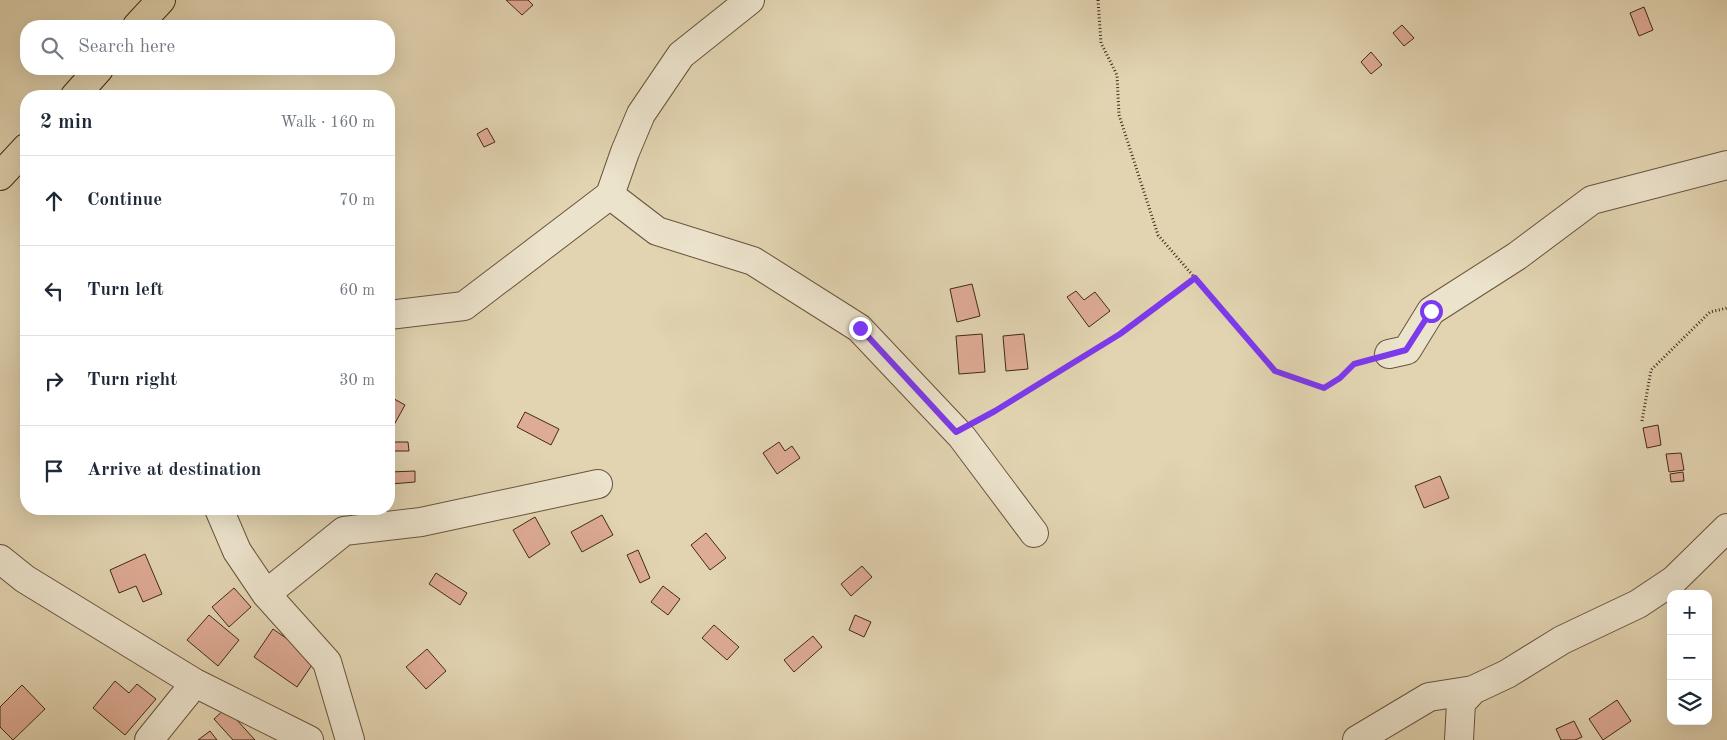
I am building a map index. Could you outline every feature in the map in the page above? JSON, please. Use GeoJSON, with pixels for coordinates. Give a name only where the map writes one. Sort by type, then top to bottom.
{"type":"FeatureCollection","features":[{"type":"Feature","properties":{"kind":"highway"},"geometry":{"type":"LineString","coordinates":[[143,20],[161,0]]}},
{"type":"Feature","properties":{"kind":"highway"},"geometry":{"type":"LineString","coordinates":[[80,90],[94,75]]}},
{"type":"Feature","properties":{"kind":"highway"},"geometry":{"type":"LineString","coordinates":[[0,176],[20,154]]}},
{"type":"Feature","properties":{"kind":"street"},"geometry":{"type":"LineString","coordinates":[[395,314],[464,306],[610,195],[624,152],[641,114],[682,55],[750,0]]}},
{"type":"Feature","properties":{"kind":"street"},"geometry":{"type":"LineString","coordinates":[[1389,354],[1406,350],[1431,311],[1517,256],[1592,200],[1727,164]]}},
{"type":"Feature","properties":{"kind":"street"},"geometry":{"type":"LineString","coordinates":[[610,195],[657,231],[753,260],[860,328],[956,432],[1034,533]]}},
{"type":"Feature","properties":{"kind":"street"},"geometry":{"type":"LineString","coordinates":[[266,594],[344,531],[421,522],[598,484]]}},
{"type":"Feature","properties":{"kind":"street"},"geometry":{"type":"LineString","coordinates":[[222,515],[237,551],[266,594],[327,662],[350,740]]}},
{"type":"Feature","properties":{"kind":"street"},"geometry":{"type":"LineString","coordinates":[[1357,740],[1429,697],[1473,690],[1507,674],[1562,640],[1638,604],[1674,580],[1727,528]]}},
{"type":"Feature","properties":{"kind":"street"},"geometry":{"type":"LineString","coordinates":[[0,559],[26,579],[195,683],[309,740]]}},
{"type":"Feature","properties":{"kind":"street"},"geometry":{"type":"LineString","coordinates":[[149,740],[195,683]]}},
{"type":"Feature","properties":{"kind":"street"},"geometry":{"type":"LineString","coordinates":[[1459,740],[1462,703],[1473,690]]}},
{"type":"Feature","properties":{"kind":"path"},"geometry":{"type":"LineString","coordinates":[[1098,0],[1101,43],[1117,75],[1119,114],[1158,235],[1275,371],[1324,388],[1340,378],[1354,364],[1389,354]]}},
{"type":"Feature","properties":{"kind":"path"},"geometry":{"type":"LineString","coordinates":[[956,432],[995,411],[1120,334],[1195,278]]}},
{"type":"Feature","properties":{"kind":"path"},"geometry":{"type":"LineString","coordinates":[[1642,421],[1651,370],[1710,312],[1727,308]]}},
{"type":"Feature","properties":{"kind":"building"},"geometry":{"type":"Polygon","coordinates":[[[506,0],[528,0],[533,5],[522,15],[506,0]]]}},
{"type":"Feature","properties":{"kind":"building"},"geometry":{"type":"Polygon","coordinates":[[[1644,7],[1653,30],[1639,36],[1630,13],[1644,7]]]}},
{"type":"Feature","properties":{"kind":"building"},"geometry":{"type":"Polygon","coordinates":[[[1402,25],[1414,38],[1404,46],[1393,33],[1402,25]]]}},
{"type":"Feature","properties":{"kind":"building"},"geometry":{"type":"Polygon","coordinates":[[[1371,52],[1382,65],[1371,74],[1361,62],[1371,52]]]}},
{"type":"Feature","properties":{"kind":"building"},"geometry":{"type":"Polygon","coordinates":[[[487,128],[495,142],[484,147],[477,134],[487,128]]]}},
{"type":"Feature","properties":{"kind":"building"},"geometry":{"type":"Polygon","coordinates":[[[972,284],[980,316],[957,322],[950,289],[972,284]]]}},
{"type":"Feature","properties":{"kind":"building"},"geometry":{"type":"Polygon","coordinates":[[[1076,291],[1084,300],[1095,292],[1110,311],[1089,327],[1067,297],[1076,291]]]}},
{"type":"Feature","properties":{"kind":"building"},"geometry":{"type":"Polygon","coordinates":[[[982,334],[985,372],[959,374],[956,336],[982,334]]]}},
{"type":"Feature","properties":{"kind":"building"},"geometry":{"type":"Polygon","coordinates":[[[1024,334],[1028,369],[1006,371],[1003,336],[1024,334]]]}},
{"type":"Feature","properties":{"kind":"building"},"geometry":{"type":"Polygon","coordinates":[[[395,399],[405,405],[395,423],[395,399]]]}},
{"type":"Feature","properties":{"kind":"building"},"geometry":{"type":"Polygon","coordinates":[[[525,412],[559,429],[551,445],[517,427],[525,412]]]}},
{"type":"Feature","properties":{"kind":"building"},"geometry":{"type":"Polygon","coordinates":[[[1658,425],[1661,445],[1647,448],[1643,428],[1658,425]]]}},
{"type":"Feature","properties":{"kind":"building"},"geometry":{"type":"Polygon","coordinates":[[[395,442],[408,442],[409,451],[395,451],[395,442]]]}},
{"type":"Feature","properties":{"kind":"building"},"geometry":{"type":"Polygon","coordinates":[[[779,442],[785,451],[792,446],[800,458],[777,474],[763,453],[779,442]]]}},
{"type":"Feature","properties":{"kind":"building"},"geometry":{"type":"Polygon","coordinates":[[[1681,453],[1684,470],[1669,472],[1666,454],[1681,453]]]}},
{"type":"Feature","properties":{"kind":"building"},"geometry":{"type":"Polygon","coordinates":[[[415,471],[415,482],[395,484],[395,472],[415,471]]]}},
{"type":"Feature","properties":{"kind":"building"},"geometry":{"type":"Polygon","coordinates":[[[1683,472],[1684,481],[1671,482],[1670,474],[1683,472]]]}},
{"type":"Feature","properties":{"kind":"building"},"geometry":{"type":"Polygon","coordinates":[[[1440,476],[1449,498],[1424,508],[1415,486],[1440,476]]]}},
{"type":"Feature","properties":{"kind":"building"},"geometry":{"type":"Polygon","coordinates":[[[602,515],[613,535],[582,552],[571,532],[602,515]]]}},
{"type":"Feature","properties":{"kind":"building"},"geometry":{"type":"Polygon","coordinates":[[[535,517],[550,544],[529,558],[513,530],[535,517]]]}},
{"type":"Feature","properties":{"kind":"building"},"geometry":{"type":"Polygon","coordinates":[[[706,533],[726,558],[710,570],[691,545],[706,533]]]}},
{"type":"Feature","properties":{"kind":"building"},"geometry":{"type":"Polygon","coordinates":[[[638,550],[650,578],[640,583],[627,555],[638,550]]]}},
{"type":"Feature","properties":{"kind":"building"},"geometry":{"type":"Polygon","coordinates":[[[145,554],[162,594],[143,602],[136,586],[119,593],[110,570],[145,554]]]}},
{"type":"Feature","properties":{"kind":"building"},"geometry":{"type":"Polygon","coordinates":[[[862,566],[872,577],[851,596],[841,584],[862,566]]]}},
{"type":"Feature","properties":{"kind":"building"},"geometry":{"type":"Polygon","coordinates":[[[436,573],[467,593],[460,605],[429,584],[436,573]]]}},
{"type":"Feature","properties":{"kind":"building"},"geometry":{"type":"Polygon","coordinates":[[[663,586],[680,599],[668,615],[651,602],[663,586]]]}},
{"type":"Feature","properties":{"kind":"building"},"geometry":{"type":"Polygon","coordinates":[[[234,588],[251,607],[229,627],[212,607],[234,588]]]}},
{"type":"Feature","properties":{"kind":"building"},"geometry":{"type":"Polygon","coordinates":[[[209,615],[239,640],[218,666],[187,640],[209,615]]]}},
{"type":"Feature","properties":{"kind":"building"},"geometry":{"type":"Polygon","coordinates":[[[855,615],[871,622],[864,637],[849,630],[855,615]]]}},
{"type":"Feature","properties":{"kind":"building"},"geometry":{"type":"Polygon","coordinates":[[[714,625],[739,647],[727,660],[702,638],[714,625]]]}},
{"type":"Feature","properties":{"kind":"building"},"geometry":{"type":"Polygon","coordinates":[[[273,629],[316,659],[297,687],[254,657],[273,629]]]}},
{"type":"Feature","properties":{"kind":"building"},"geometry":{"type":"Polygon","coordinates":[[[813,636],[822,647],[794,672],[784,660],[813,636]]]}},
{"type":"Feature","properties":{"kind":"building"},"geometry":{"type":"Polygon","coordinates":[[[427,649],[446,671],[426,689],[406,667],[427,649]]]}},
{"type":"Feature","properties":{"kind":"building"},"geometry":{"type":"Polygon","coordinates":[[[115,681],[129,693],[137,684],[156,699],[125,735],[93,708],[115,681]]]}},
{"type":"Feature","properties":{"kind":"building"},"geometry":{"type":"Polygon","coordinates":[[[22,685],[45,709],[13,740],[0,727],[0,707],[22,685]]]}},
{"type":"Feature","properties":{"kind":"building"},"geometry":{"type":"Polygon","coordinates":[[[1617,700],[1631,721],[1603,740],[1589,719],[1617,700]]]}},
{"type":"Feature","properties":{"kind":"building"},"geometry":{"type":"Polygon","coordinates":[[[226,708],[255,740],[233,740],[214,719],[226,708]]]}},
{"type":"Feature","properties":{"kind":"building"},"geometry":{"type":"Polygon","coordinates":[[[1574,721],[1582,737],[1575,740],[1561,740],[1556,729],[1574,721]]]}},
{"type":"Feature","properties":{"kind":"building"},"geometry":{"type":"Polygon","coordinates":[[[210,731],[217,740],[198,740],[210,731]]]}},
{"type":"Feature","properties":{"kind":"route"},"geometry":{"type":"LineString","coordinates":[[860,328],[956,432],[995,411],[1120,334],[1195,278],[1275,371],[1324,388],[1340,378],[1354,364],[1406,350],[1431,311]]}}]}
